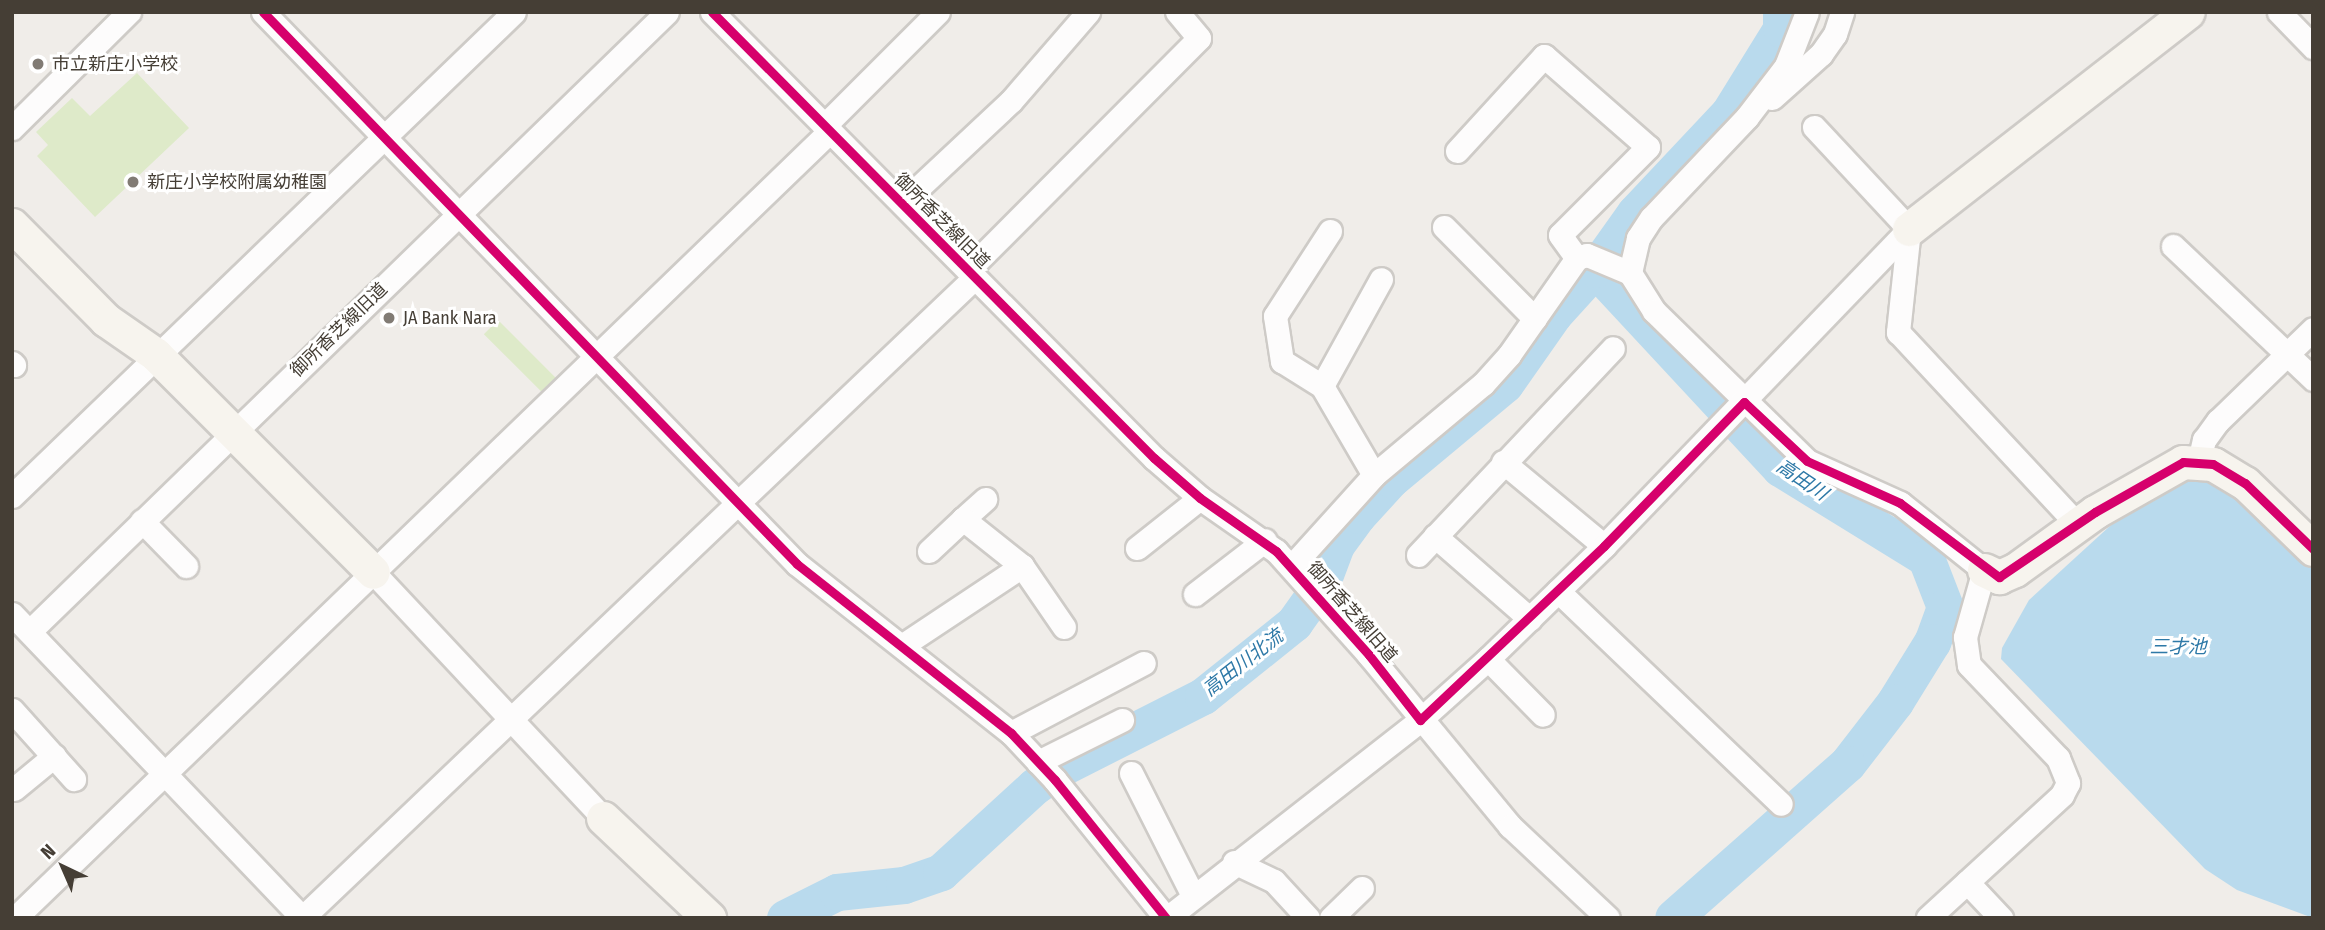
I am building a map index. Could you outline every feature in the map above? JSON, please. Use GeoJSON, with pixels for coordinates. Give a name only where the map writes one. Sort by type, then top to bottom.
{"type":"FeatureCollection","features":[{"type":"Feature","properties":{"kind":"street"},"geometry":{"type":"LineString","coordinates":[[12,128],[129,12]]}},
{"type":"Feature","properties":{"kind":"street"},"geometry":{"type":"LineString","coordinates":[[263,12],[807,572],[903,645],[1011,733],[1055,780],[1167,918],[1192,894],[1420,720],[1488,659],[1604,547],[1909,229],[2182,14]]}},
{"type":"Feature","properties":{"kind":"street"},"geometry":{"type":"LineString","coordinates":[[12,496],[155,354],[514,12]]}},
{"type":"Feature","properties":{"kind":"street","name":"御所香芝線旧道"},"geometry":{"type":"LineString","coordinates":[[30,631],[667,12]]}},
{"type":"Feature","properties":{"kind":"street","name":"御所香芝線旧道"},"geometry":{"type":"LineString","coordinates":[[712,12],[1154,458],[1200,498],[1265,540],[1320,598],[1510,826],[1608,918]]}},
{"type":"Feature","properties":{"kind":"street"},"geometry":{"type":"LineString","coordinates":[[15,918],[598,357],[827,129],[938,12]]}},
{"type":"Feature","properties":{"kind":"street"},"geometry":{"type":"LineString","coordinates":[[902,203],[1011,101],[1088,12]]}},
{"type":"Feature","properties":{"kind":"street"},"geometry":{"type":"LineString","coordinates":[[12,614],[302,918],[971,273],[1199,38],[1177,12]]}},
{"type":"Feature","properties":{"kind":"street"},"geometry":{"type":"LineString","coordinates":[[1623,270],[1651,218],[1747,117],[1786,66],[1807,12]]}},
{"type":"Feature","properties":{"kind":"street"},"geometry":{"type":"LineString","coordinates":[[1747,117],[1804,73],[1835,34],[1842,12]]}},
{"type":"Feature","properties":{"kind":"street"},"geometry":{"type":"LineString","coordinates":[[2279,12],[2313,47]]}},
{"type":"Feature","properties":{"kind":"street"},"geometry":{"type":"LineString","coordinates":[[1457,151],[1544,56],[1648,147],[1560,235],[1582,257],[1623,270],[1648,305],[1807,461],[1900,503],[1984,570],[1999,577],[2015,570],[2077,524],[2167,468],[2199,461],[2245,483],[2313,550]]}},
{"type":"Feature","properties":{"kind":"street"},"geometry":{"type":"LineString","coordinates":[[1814,127],[1909,229],[1898,332],[2077,524]]}},
{"type":"Feature","properties":{"kind":"street"},"geometry":{"type":"LineString","coordinates":[[12,225],[106,320],[155,354],[235,432],[373,572],[603,818],[709,918]]}},
{"type":"Feature","properties":{"kind":"street"},"geometry":{"type":"LineString","coordinates":[[1444,227],[1535,319]]}},
{"type":"Feature","properties":{"kind":"street"},"geometry":{"type":"LineString","coordinates":[[1330,231],[1275,316],[1282,361],[1322,386],[1374,475]]}},
{"type":"Feature","properties":{"kind":"street"},"geometry":{"type":"LineString","coordinates":[[2173,246],[2313,379]]}},
{"type":"Feature","properties":{"kind":"street"},"geometry":{"type":"LineString","coordinates":[[1291,567],[1374,475],[1483,384],[1582,257]]}},
{"type":"Feature","properties":{"kind":"street"},"geometry":{"type":"LineString","coordinates":[[1322,386],[1381,279]]}},
{"type":"Feature","properties":{"kind":"street"},"geometry":{"type":"LineString","coordinates":[[2199,461],[2204,440],[2218,421],[2313,329]]}},
{"type":"Feature","properties":{"kind":"street"},"geometry":{"type":"LineString","coordinates":[[1418,555],[1613,348]]}},
{"type":"Feature","properties":{"kind":"street"},"geometry":{"type":"LineString","coordinates":[[1503,462],[1604,547]]}},
{"type":"Feature","properties":{"kind":"street"},"geometry":{"type":"LineString","coordinates":[[1137,548],[1200,498]]}},
{"type":"Feature","properties":{"kind":"street"},"geometry":{"type":"LineString","coordinates":[[929,551],[985,499]]}},
{"type":"Feature","properties":{"kind":"street"},"geometry":{"type":"LineString","coordinates":[[963,519],[1021,566],[1064,627]]}},
{"type":"Feature","properties":{"kind":"street"},"geometry":{"type":"LineString","coordinates":[[142,520],[186,566]]}},
{"type":"Feature","properties":{"kind":"street"},"geometry":{"type":"LineString","coordinates":[[1435,536],[1530,619]]}},
{"type":"Feature","properties":{"kind":"street"},"geometry":{"type":"LineString","coordinates":[[1195,594],[1265,540]]}},
{"type":"Feature","properties":{"kind":"street"},"geometry":{"type":"LineString","coordinates":[[903,645],[1021,566]]}},
{"type":"Feature","properties":{"kind":"street"},"geometry":{"type":"LineString","coordinates":[[1928,918],[2062,795],[2068,783],[2058,758],[1969,665],[1965,637],[1984,570]]}},
{"type":"Feature","properties":{"kind":"street"},"geometry":{"type":"LineString","coordinates":[[1558,591],[1781,804]]}},
{"type":"Feature","properties":{"kind":"street"},"geometry":{"type":"LineString","coordinates":[[1488,659],[1543,715]]}},
{"type":"Feature","properties":{"kind":"street"},"geometry":{"type":"LineString","coordinates":[[1011,733],[1144,663]]}},
{"type":"Feature","properties":{"kind":"street"},"geometry":{"type":"LineString","coordinates":[[12,710],[74,779]]}},
{"type":"Feature","properties":{"kind":"street"},"geometry":{"type":"LineString","coordinates":[[1038,762],[1122,720]]}},
{"type":"Feature","properties":{"kind":"street"},"geometry":{"type":"LineString","coordinates":[[14,789],[54,756]]}},
{"type":"Feature","properties":{"kind":"street"},"geometry":{"type":"LineString","coordinates":[[1131,773],[1192,894]]}},
{"type":"Feature","properties":{"kind":"street"},"geometry":{"type":"LineString","coordinates":[[1234,862],[1273,881],[1308,918]]}},
{"type":"Feature","properties":{"kind":"street"},"geometry":{"type":"LineString","coordinates":[[1967,882],[2001,918]]}},
{"type":"Feature","properties":{"kind":"street"},"geometry":{"type":"LineString","coordinates":[[1331,918],[1362,888]]}},
{"type":"Feature","properties":{"kind":"green space"},"geometry":{"type":"Polygon","coordinates":[[[137,73],[189,128],[95,217],[37,156],[48,145],[36,132],[72,98],[90,116],[137,73]]]}},
{"type":"Feature","properties":{"kind":"green space"},"geometry":{"type":"Polygon","coordinates":[[[498,320],[562,384],[547,398],[484,334],[498,320]]]}},
{"type":"Feature","properties":{"kind":"water","name":"三才池"},"geometry":{"type":"Polygon","coordinates":[[[2179,476],[2216,479],[2313,564],[2313,918],[2237,890],[2205,869],[2001,659],[2002,648],[2029,600],[2134,504],[2179,476]]]}},
{"type":"Feature","properties":{"kind":"waterway","name":"高田川北流"},"geometry":{"type":"LineString","coordinates":[[785,918],[837,892],[904,885],[941,872],[1035,786],[1063,767],[1203,696],[1294,623],[1321,585],[1336,545],[1358,515],[1391,479],[1505,384],[1554,314],[1595,269],[1635,213],[1729,113],[1781,29],[1781,12]]}},
{"type":"Feature","properties":{"kind":"waterway","name":"高田川"},"geometry":{"type":"LineString","coordinates":[[1595,269],[1780,468],[1926,558],[1945,607],[1932,642],[1895,702],[1847,764],[1673,918]]}},
{"type":"Feature","properties":{"kind":"cycle path"},"geometry":{"type":"LineString","coordinates":[[263,12],[797,564],[1011,733],[1055,780],[1166,918]]}},
{"type":"Feature","properties":{"kind":"cycle path"},"geometry":{"type":"LineString","coordinates":[[712,12],[1154,458],[1200,498],[1276,551],[1369,655],[1420,720],[1604,546],[1744,402],[1807,461],[1900,503],[1999,577],[2095,512],[2183,462],[2213,464],[2245,483],[2313,549]]}},
{"type":"Feature","properties":{"kind":"place","name":"市立新庄小学校"},"geometry":{"type":"Point","coordinates":[38,64]}},
{"type":"Feature","properties":{"kind":"place","name":"新庄小学校附属幼稚園"},"geometry":{"type":"Point","coordinates":[133,182]}},
{"type":"Feature","properties":{"kind":"place","name":"JA Bank Nara"},"geometry":{"type":"Point","coordinates":[389,318]}}]}
